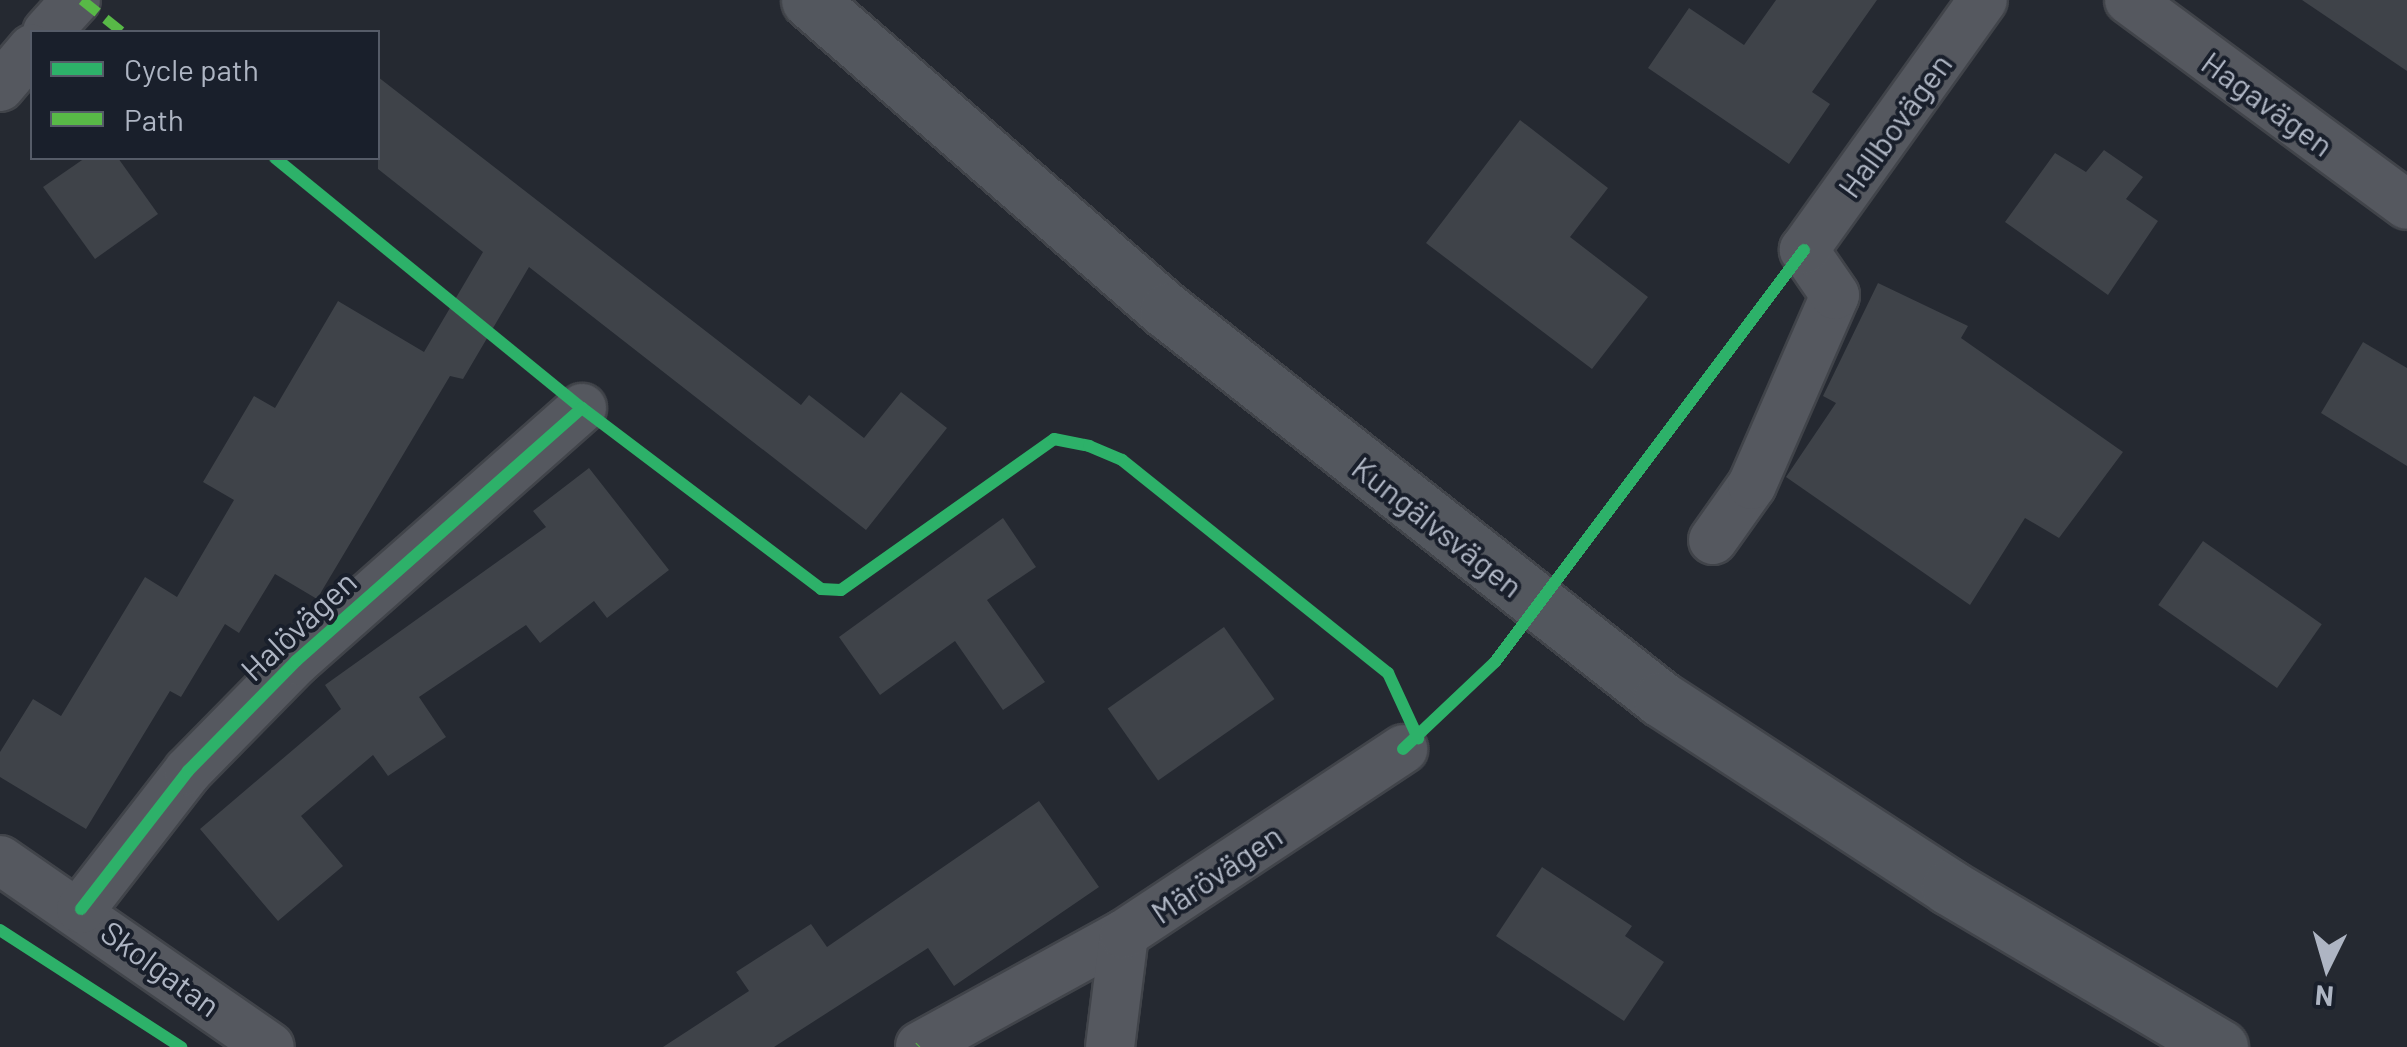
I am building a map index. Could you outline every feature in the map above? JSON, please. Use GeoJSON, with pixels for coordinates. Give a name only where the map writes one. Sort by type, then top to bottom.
{"type":"FeatureCollection","features":[{"type":"Feature","properties":{"kind":"main road","name":"Kungälvsvägen"},"geometry":{"type":"LineString","coordinates":[[809,0],[1167,310],[1661,699],[1949,888],[2220,1047]]}},
{"type":"Feature","properties":{"kind":"street"},"geometry":{"type":"LineString","coordinates":[[49,30],[76,0]]}},
{"type":"Feature","properties":{"kind":"street","name":"Hallbovägen"},"geometry":{"type":"LineString","coordinates":[[1713,540],[1752,485],[1835,295],[1804,250],[1983,0]]}},
{"type":"Feature","properties":{"kind":"street","name":"Hagavägen"},"geometry":{"type":"LineString","coordinates":[[2129,0],[2407,205]]}},
{"type":"Feature","properties":{"kind":"street"},"geometry":{"type":"LineString","coordinates":[[0,87],[30,52]]}},
{"type":"Feature","properties":{"kind":"street","name":"Halövägen"},"geometry":{"type":"LineString","coordinates":[[81,909],[188,771],[296,661],[582,408]]}},
{"type":"Feature","properties":{"kind":"street","name":"Märövägen"},"geometry":{"type":"LineString","coordinates":[[1110,1047],[1124,934],[1403,749]]}},
{"type":"Feature","properties":{"kind":"street","name":"Skolgatan"},"geometry":{"type":"LineString","coordinates":[[0,860],[81,909],[270,1047]]}},
{"type":"Feature","properties":{"kind":"street"},"geometry":{"type":"LineString","coordinates":[[920,1046],[1124,934]]}},
{"type":"Feature","properties":{"kind":"building"},"geometry":{"type":"Polygon","coordinates":[[[1776,0],[1877,0],[1812,92],[1830,104],[1789,164],[1648,68],[1689,8],[1744,45],[1776,0]]]}},
{"type":"Feature","properties":{"kind":"building"},"geometry":{"type":"Polygon","coordinates":[[[2302,0],[2407,0],[2407,71],[2302,0]]]}},
{"type":"Feature","properties":{"kind":"building"},"geometry":{"type":"Polygon","coordinates":[[[380,79],[801,405],[809,395],[864,438],[901,392],[947,428],[866,530],[529,267],[463,379],[450,376],[317,599],[275,574],[239,633],[225,624],[181,697],[170,691],[86,829],[0,777],[0,752],[33,699],[61,716],[145,577],[177,597],[234,500],[203,482],[254,396],[275,408],[338,301],[424,352],[483,252],[378,169],[380,79]]]}},
{"type":"Feature","properties":{"kind":"building"},"geometry":{"type":"Polygon","coordinates":[[[1520,120],[1608,188],[1570,237],[1648,297],[1592,369],[1426,243],[1520,120]]]}},
{"type":"Feature","properties":{"kind":"building"},"geometry":{"type":"Polygon","coordinates":[[[2104,150],[2143,177],[2126,199],[2158,221],[2108,295],[2005,222],[2055,153],[2086,172],[2104,150]]]}},
{"type":"Feature","properties":{"kind":"building"},"geometry":{"type":"Polygon","coordinates":[[[82,160],[119,160],[158,214],[95,259],[43,187],[82,160]]]}},
{"type":"Feature","properties":{"kind":"building"},"geometry":{"type":"Polygon","coordinates":[[[1878,283],[1968,326],[1961,338],[2123,452],[2059,538],[2025,518],[1970,605],[1786,477],[1836,403],[1823,396],[1878,283]]]}},
{"type":"Feature","properties":{"kind":"building"},"geometry":{"type":"Polygon","coordinates":[[[2363,342],[2407,368],[2407,466],[2321,413],[2363,342]]]}},
{"type":"Feature","properties":{"kind":"building"},"geometry":{"type":"Polygon","coordinates":[[[589,468],[669,570],[607,618],[594,601],[540,643],[526,625],[419,697],[446,737],[388,776],[373,755],[301,816],[343,866],[278,921],[200,829],[341,709],[325,685],[546,527],[533,511],[589,468]]]}},
{"type":"Feature","properties":{"kind":"building"},"geometry":{"type":"Polygon","coordinates":[[[1003,518],[1036,567],[987,600],[1045,682],[1003,710],[955,641],[880,695],[839,637],[1003,518]]]}},
{"type":"Feature","properties":{"kind":"building"},"geometry":{"type":"Polygon","coordinates":[[[2203,541],[2322,624],[2277,688],[2158,605],[2203,541]]]}},
{"type":"Feature","properties":{"kind":"building"},"geometry":{"type":"Polygon","coordinates":[[[1224,627],[1274,699],[1158,781],[1108,708],[1224,627]]]}},
{"type":"Feature","properties":{"kind":"building"},"geometry":{"type":"Polygon","coordinates":[[[1039,801],[1099,887],[954,986],[928,948],[774,1047],[663,1047],[749,991],[736,972],[811,924],[827,947],[1039,801]]]}},
{"type":"Feature","properties":{"kind":"building"},"geometry":{"type":"Polygon","coordinates":[[[1542,867],[1632,926],[1625,936],[1664,962],[1624,1021],[1496,936],[1542,867]]]}},
{"type":"Feature","properties":{"kind":"marked path"},"geometry":{"type":"LineString","coordinates":[[82,0],[120,30]]}},
{"type":"Feature","properties":{"kind":"cycle path"},"geometry":{"type":"LineString","coordinates":[[277,160],[582,408],[821,589],[841,590],[1054,439],[1089,446],[1122,460],[1388,673],[1418,738]]}},
{"type":"Feature","properties":{"kind":"cycle path"},"geometry":{"type":"LineString","coordinates":[[1403,749],[1495,662],[1804,250]]}},
{"type":"Feature","properties":{"kind":"cycle path"},"geometry":{"type":"LineString","coordinates":[[81,909],[188,771],[296,661],[582,408]]}},
{"type":"Feature","properties":{"kind":"cycle path"},"geometry":{"type":"LineString","coordinates":[[0,930],[181,1047]]}}]}
